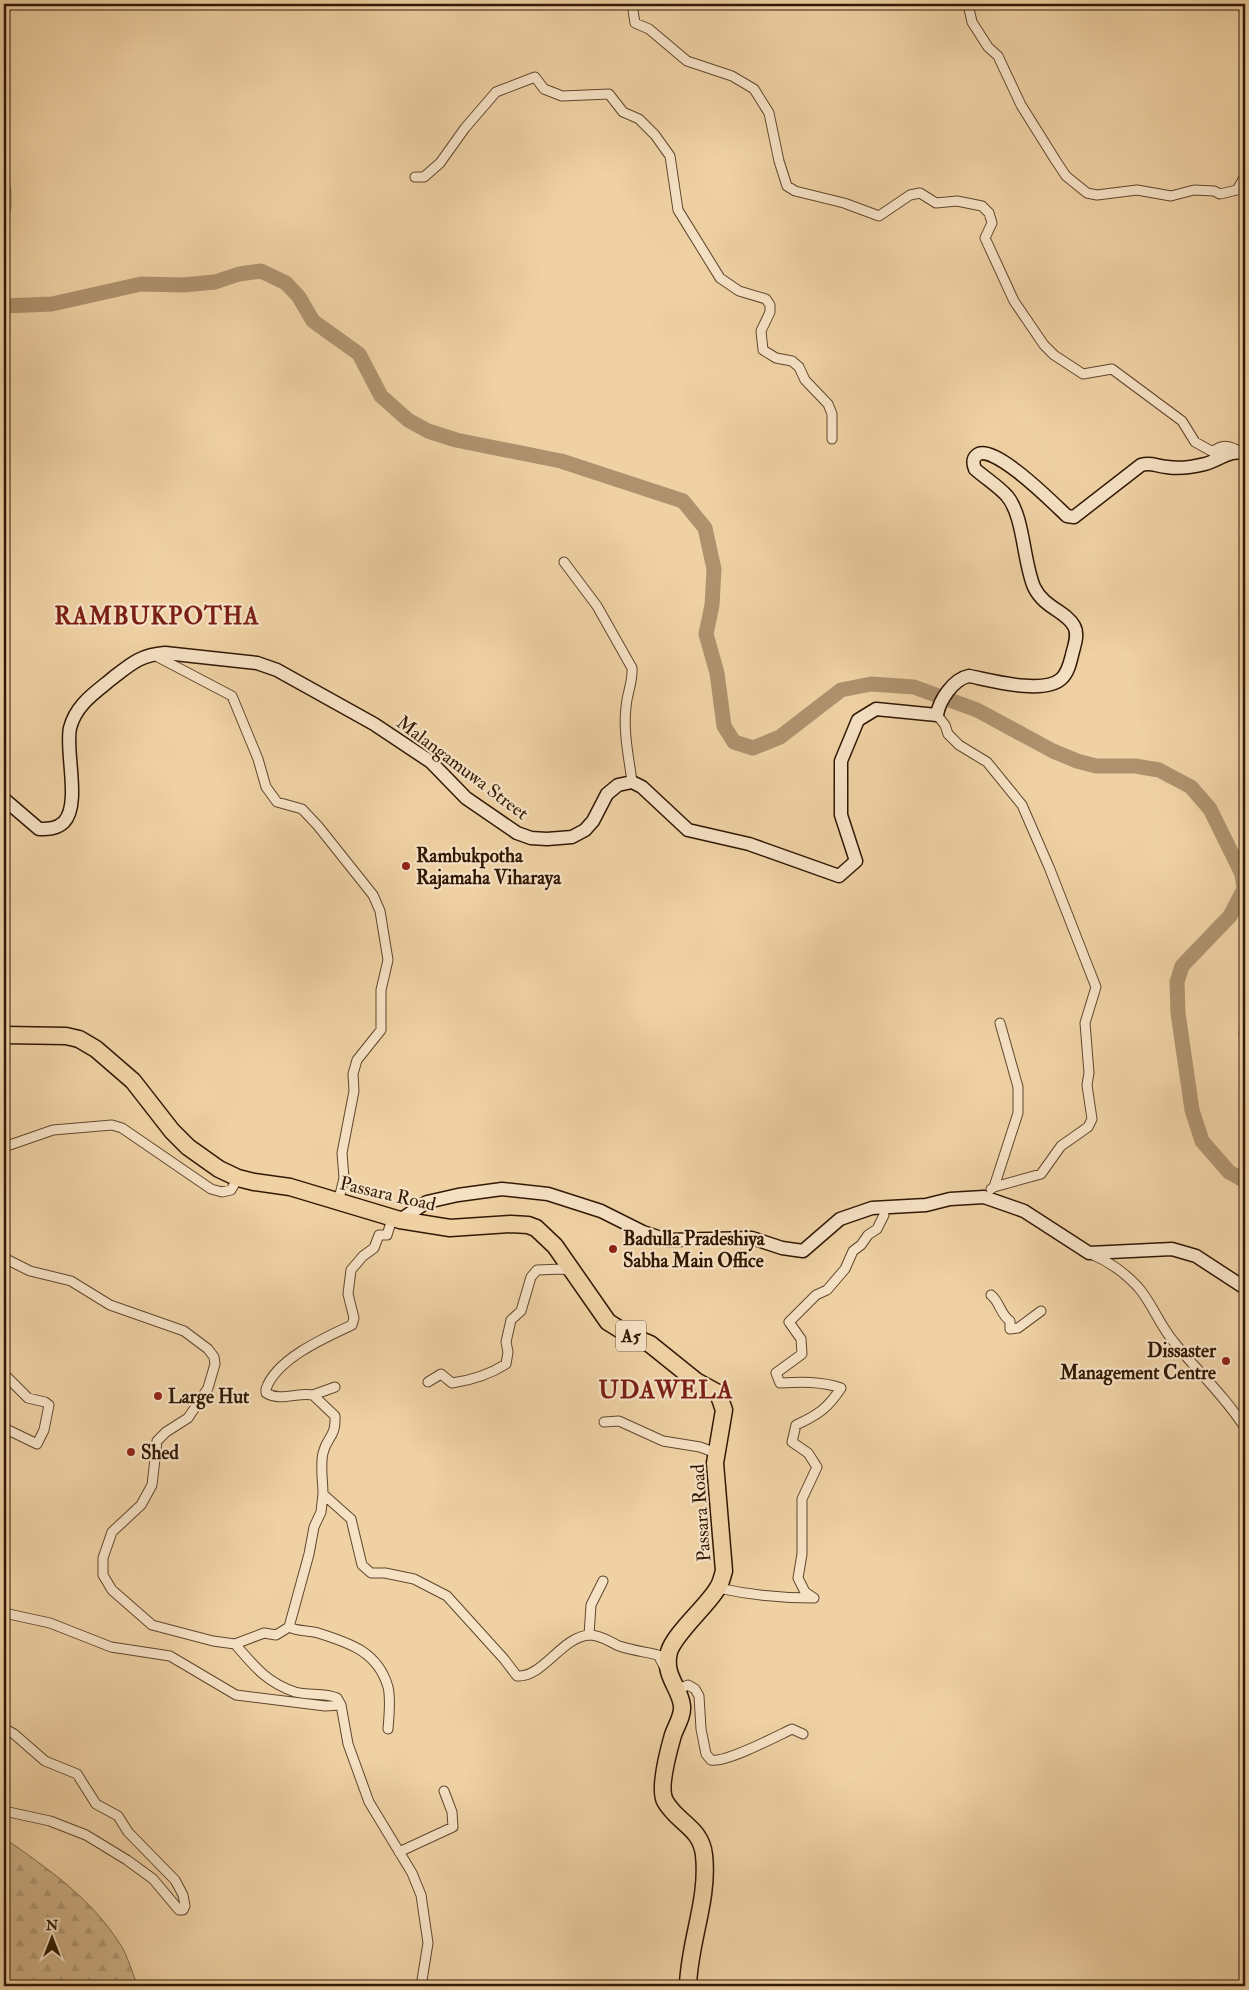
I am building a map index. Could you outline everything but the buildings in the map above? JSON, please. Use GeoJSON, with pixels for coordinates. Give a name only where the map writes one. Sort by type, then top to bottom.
{"type":"FeatureCollection","features":[{"type":"Feature","properties":{"kind":"highway","name":"Passara Road"},"geometry":{"type":"LineString","coordinates":[[4,1035],[66,1036],[79,1039],[96,1049],[133,1081],[172,1131],[188,1147],[211,1164],[238,1178],[290,1187],[396,1220],[450,1228],[511,1224],[528,1225],[543,1234],[554,1246],[608,1322],[629,1335],[650,1344],[696,1381],[718,1393],[724,1410],[715,1463],[724,1571],[718,1588],[681,1633],[669,1651],[669,1673],[682,1706],[663,1782],[665,1800],[690,1826],[702,1842],[704,1855],[702,1901],[688,1968],[688,1986]]}},
{"type":"Feature","properties":{"kind":"street"},"geometry":{"type":"LineString","coordinates":[[632,4],[635,23],[649,30],[687,61],[732,76],[754,89],[769,113],[779,161],[788,186],[796,191],[844,203],[879,216],[910,195],[920,193],[936,203],[957,201],[982,206],[989,213],[992,223],[985,238],[994,260],[1006,281],[1014,301],[1054,355],[1083,374],[1112,369],[1182,421],[1195,442],[1213,452],[1217,448],[1228,446],[1243,453]]}},
{"type":"Feature","properties":{"kind":"street"},"geometry":{"type":"LineString","coordinates":[[968,4],[972,22],[988,47],[998,56],[1021,105],[1066,176],[1087,193],[1098,195],[1137,190],[1171,196],[1194,190],[1214,191],[1220,194],[1236,190],[1245,176]]}},
{"type":"Feature","properties":{"kind":"street"},"geometry":{"type":"LineString","coordinates":[[415,177],[424,177],[440,163],[465,128],[496,92],[517,82],[535,76],[544,89],[562,96],[609,94],[623,112],[639,119],[655,135],[670,156],[678,210],[720,278],[739,291],[766,299],[770,305],[770,312],[761,331],[763,350],[776,358],[792,361],[799,367],[805,380],[828,404],[832,414],[832,439]]}},
{"type":"Feature","properties":{"kind":"street"},"geometry":{"type":"LineString","coordinates":[[938,710],[956,682],[961,678],[969,676],[1004,683],[1044,686],[1061,680],[1065,675],[1076,639],[1074,625],[1039,596],[1028,567],[1014,507],[1007,497],[975,469],[973,463],[975,457],[980,453],[987,453],[1020,472],[1067,516],[1074,517],[1087,509],[1140,465],[1150,462],[1166,467],[1190,466],[1207,464],[1228,454],[1243,453]]}},
{"type":"Feature","properties":{"kind":"street"},"geometry":{"type":"LineString","coordinates":[[564,562],[597,606],[632,668],[625,725],[632,782],[642,787],[688,830],[749,844],[839,876],[856,861],[841,815],[841,761],[858,720],[876,708],[938,710]]}},
{"type":"Feature","properties":{"kind":"street","name":"Malangamuwa Street"},"geometry":{"type":"LineString","coordinates":[[4,799],[39,829],[52,829],[64,822],[71,807],[70,728],[80,705],[137,659],[151,654],[164,653],[257,663],[277,670],[374,724],[431,762],[466,798],[517,833],[531,838],[547,840],[572,837],[585,830],[593,821],[607,794],[618,784],[632,782]]}},
{"type":"Feature","properties":{"kind":"street"},"geometry":{"type":"LineString","coordinates":[[151,654],[232,696],[258,758],[266,787],[277,802],[302,809],[318,826],[373,895],[380,911],[388,960],[382,990],[381,1030],[357,1060],[353,1074],[354,1091],[342,1153],[344,1178],[338,1203]]}},
{"type":"Feature","properties":{"kind":"street"},"geometry":{"type":"LineString","coordinates":[[938,710],[948,734],[959,745],[987,762],[1022,806],[1049,867],[1096,987],[1085,1023],[1089,1073],[1087,1085],[1092,1119],[1088,1127],[1061,1146],[1042,1174],[994,1187]]}},
{"type":"Feature","properties":{"kind":"street"},"geometry":{"type":"LineString","coordinates":[[984,1197],[994,1187],[1018,1113],[1018,1087],[1000,1023]]}},
{"type":"Feature","properties":{"kind":"street"},"geometry":{"type":"LineString","coordinates":[[4,1147],[53,1130],[112,1125],[122,1128],[211,1189],[222,1192],[231,1190],[238,1178]]}},
{"type":"Feature","properties":{"kind":"street"},"geometry":{"type":"LineString","coordinates":[[4,1258],[30,1271],[71,1281],[110,1305],[184,1331],[208,1349],[214,1357],[216,1364],[208,1388],[188,1418],[166,1432],[157,1441],[152,1484],[141,1505],[112,1532],[103,1558],[103,1574],[112,1590],[152,1625],[212,1641],[235,1644],[264,1633],[276,1635],[289,1627],[309,1554],[314,1526],[321,1512],[323,1494],[322,1456],[325,1446],[336,1429],[335,1416],[313,1395],[305,1393],[280,1397],[266,1393],[266,1389],[277,1372],[297,1354],[321,1339],[352,1325],[354,1318],[348,1294],[351,1270],[363,1256],[374,1248],[379,1235],[387,1235],[396,1220],[427,1202],[458,1195],[502,1189],[548,1194],[601,1211],[643,1232],[667,1240],[752,1238],[782,1248],[803,1251],[840,1219],[872,1208],[926,1205],[950,1199],[984,1197],[1024,1211],[1089,1253],[1106,1260],[1138,1288],[1172,1340],[1196,1369],[1209,1380],[1245,1428]]}},
{"type":"Feature","properties":{"kind":"street"},"geometry":{"type":"LineString","coordinates":[[718,1588],[752,1595],[768,1595],[782,1598],[814,1598],[805,1592],[798,1578],[802,1554],[802,1499],[817,1466],[808,1453],[792,1442],[796,1425],[817,1416],[831,1402],[841,1388],[833,1385],[804,1382],[780,1383],[776,1373],[802,1354],[800,1339],[789,1322],[816,1295],[827,1290],[845,1269],[853,1251],[861,1245],[868,1235],[877,1229],[884,1215]]}},
{"type":"Feature","properties":{"kind":"street"},"geometry":{"type":"LineString","coordinates":[[1089,1253],[1172,1249],[1196,1256],[1245,1288]]}},
{"type":"Feature","properties":{"kind":"street"},"geometry":{"type":"LineString","coordinates":[[428,1382],[441,1374],[452,1382],[484,1377],[488,1372],[497,1370],[506,1364],[508,1352],[506,1342],[511,1320],[520,1311],[531,1276],[537,1270],[563,1269],[572,1272]]}},
{"type":"Feature","properties":{"kind":"street"},"geometry":{"type":"LineString","coordinates":[[991,1295],[998,1300],[1004,1317],[1010,1321],[1010,1330],[1018,1328],[1041,1311]]}},
{"type":"Feature","properties":{"kind":"street"},"geometry":{"type":"LineString","coordinates":[[4,1374],[28,1398],[45,1402],[49,1405],[44,1430],[37,1444],[4,1428]]}},
{"type":"Feature","properties":{"kind":"street"},"geometry":{"type":"LineString","coordinates":[[313,1395],[335,1387]]}},
{"type":"Feature","properties":{"kind":"street"},"geometry":{"type":"LineString","coordinates":[[604,1422],[619,1421],[663,1441],[700,1447],[716,1453]]}},
{"type":"Feature","properties":{"kind":"street"},"geometry":{"type":"LineString","coordinates":[[323,1494],[351,1519],[362,1565],[371,1573],[385,1573],[414,1579],[447,1596],[517,1676],[523,1677],[572,1642],[589,1635],[620,1646],[658,1655],[669,1673]]}},
{"type":"Feature","properties":{"kind":"street"},"geometry":{"type":"LineString","coordinates":[[589,1635],[591,1605],[603,1581]]}},
{"type":"Feature","properties":{"kind":"street"},"geometry":{"type":"LineString","coordinates":[[4,1614],[50,1623],[111,1647],[170,1656],[236,1695],[325,1706],[341,1705]]}},
{"type":"Feature","properties":{"kind":"street"},"geometry":{"type":"LineString","coordinates":[[289,1627],[297,1631],[315,1632],[352,1645],[365,1652],[377,1663],[388,1688],[388,1729]]}},
{"type":"Feature","properties":{"kind":"street"},"geometry":{"type":"LineString","coordinates":[[235,1644],[262,1676],[296,1692],[337,1698],[341,1705],[348,1744],[369,1802],[412,1873],[421,1895],[428,1943],[422,1980],[425,1986]]}},
{"type":"Feature","properties":{"kind":"street"},"geometry":{"type":"LineString","coordinates":[[676,1690],[688,1685],[695,1689],[699,1696],[701,1729],[706,1754],[711,1760],[717,1762],[792,1729],[803,1734]]}},
{"type":"Feature","properties":{"kind":"street"},"geometry":{"type":"LineString","coordinates":[[4,1728],[14,1734],[45,1762],[77,1774],[96,1804],[118,1816],[128,1832],[175,1880],[184,1895],[185,1906],[183,1910],[179,1910],[153,1879],[127,1860],[86,1836],[50,1821],[4,1811]]}},
{"type":"Feature","properties":{"kind":"street"},"geometry":{"type":"LineString","coordinates":[[399,1852],[453,1827],[452,1812],[444,1791]]}},
{"type":"Feature","properties":{"kind":"green space"},"geometry":{"type":"Polygon","coordinates":[[[4,1838],[67,1885],[95,1912],[123,1949],[138,1986],[4,1986],[4,1838]]]}},
{"type":"Feature","properties":{"kind":"waterway"},"geometry":{"type":"LineString","coordinates":[[4,190],[4,207]]}},
{"type":"Feature","properties":{"kind":"waterway"},"geometry":{"type":"LineString","coordinates":[[4,306],[52,304],[141,284],[183,285],[215,282],[239,274],[261,271],[286,283],[299,297],[313,321],[359,354],[381,396],[408,420],[428,431],[456,440],[561,461],[683,501],[705,528],[714,569],[712,605],[706,634],[717,673],[724,726],[734,742],[753,748],[780,737],[841,690],[871,684],[914,687],[977,710],[1053,751],[1077,761],[1096,766],[1135,766],[1159,770],[1191,787],[1210,809],[1242,874],[1244,889],[1230,916],[1182,966],[1177,982],[1178,1013],[1192,1110],[1202,1141],[1229,1172],[1245,1181]]}},
{"type":"Feature","properties":{"kind":"place","name":"Rambukpotha Rajamaha Viharaya"},"geometry":{"type":"Point","coordinates":[406,866]}},
{"type":"Feature","properties":{"kind":"place","name":"Badulla Pradeshiya Sabha Main Office"},"geometry":{"type":"Point","coordinates":[613,1249]}},
{"type":"Feature","properties":{"kind":"place","name":"Dissaster Management Centre"},"geometry":{"type":"Point","coordinates":[1226,1361]}},
{"type":"Feature","properties":{"kind":"place","name":"Large Hut"},"geometry":{"type":"Point","coordinates":[158,1396]}},
{"type":"Feature","properties":{"kind":"place","name":"Shed"},"geometry":{"type":"Point","coordinates":[131,1452]}},
{"type":"Feature","properties":{"kind":"district","name":"RAMBUKPOTHA"},"geometry":{"type":"Point","coordinates":[157,616]}},
{"type":"Feature","properties":{"kind":"district","name":"UDAWELA"},"geometry":{"type":"Point","coordinates":[666,1390]}}]}
